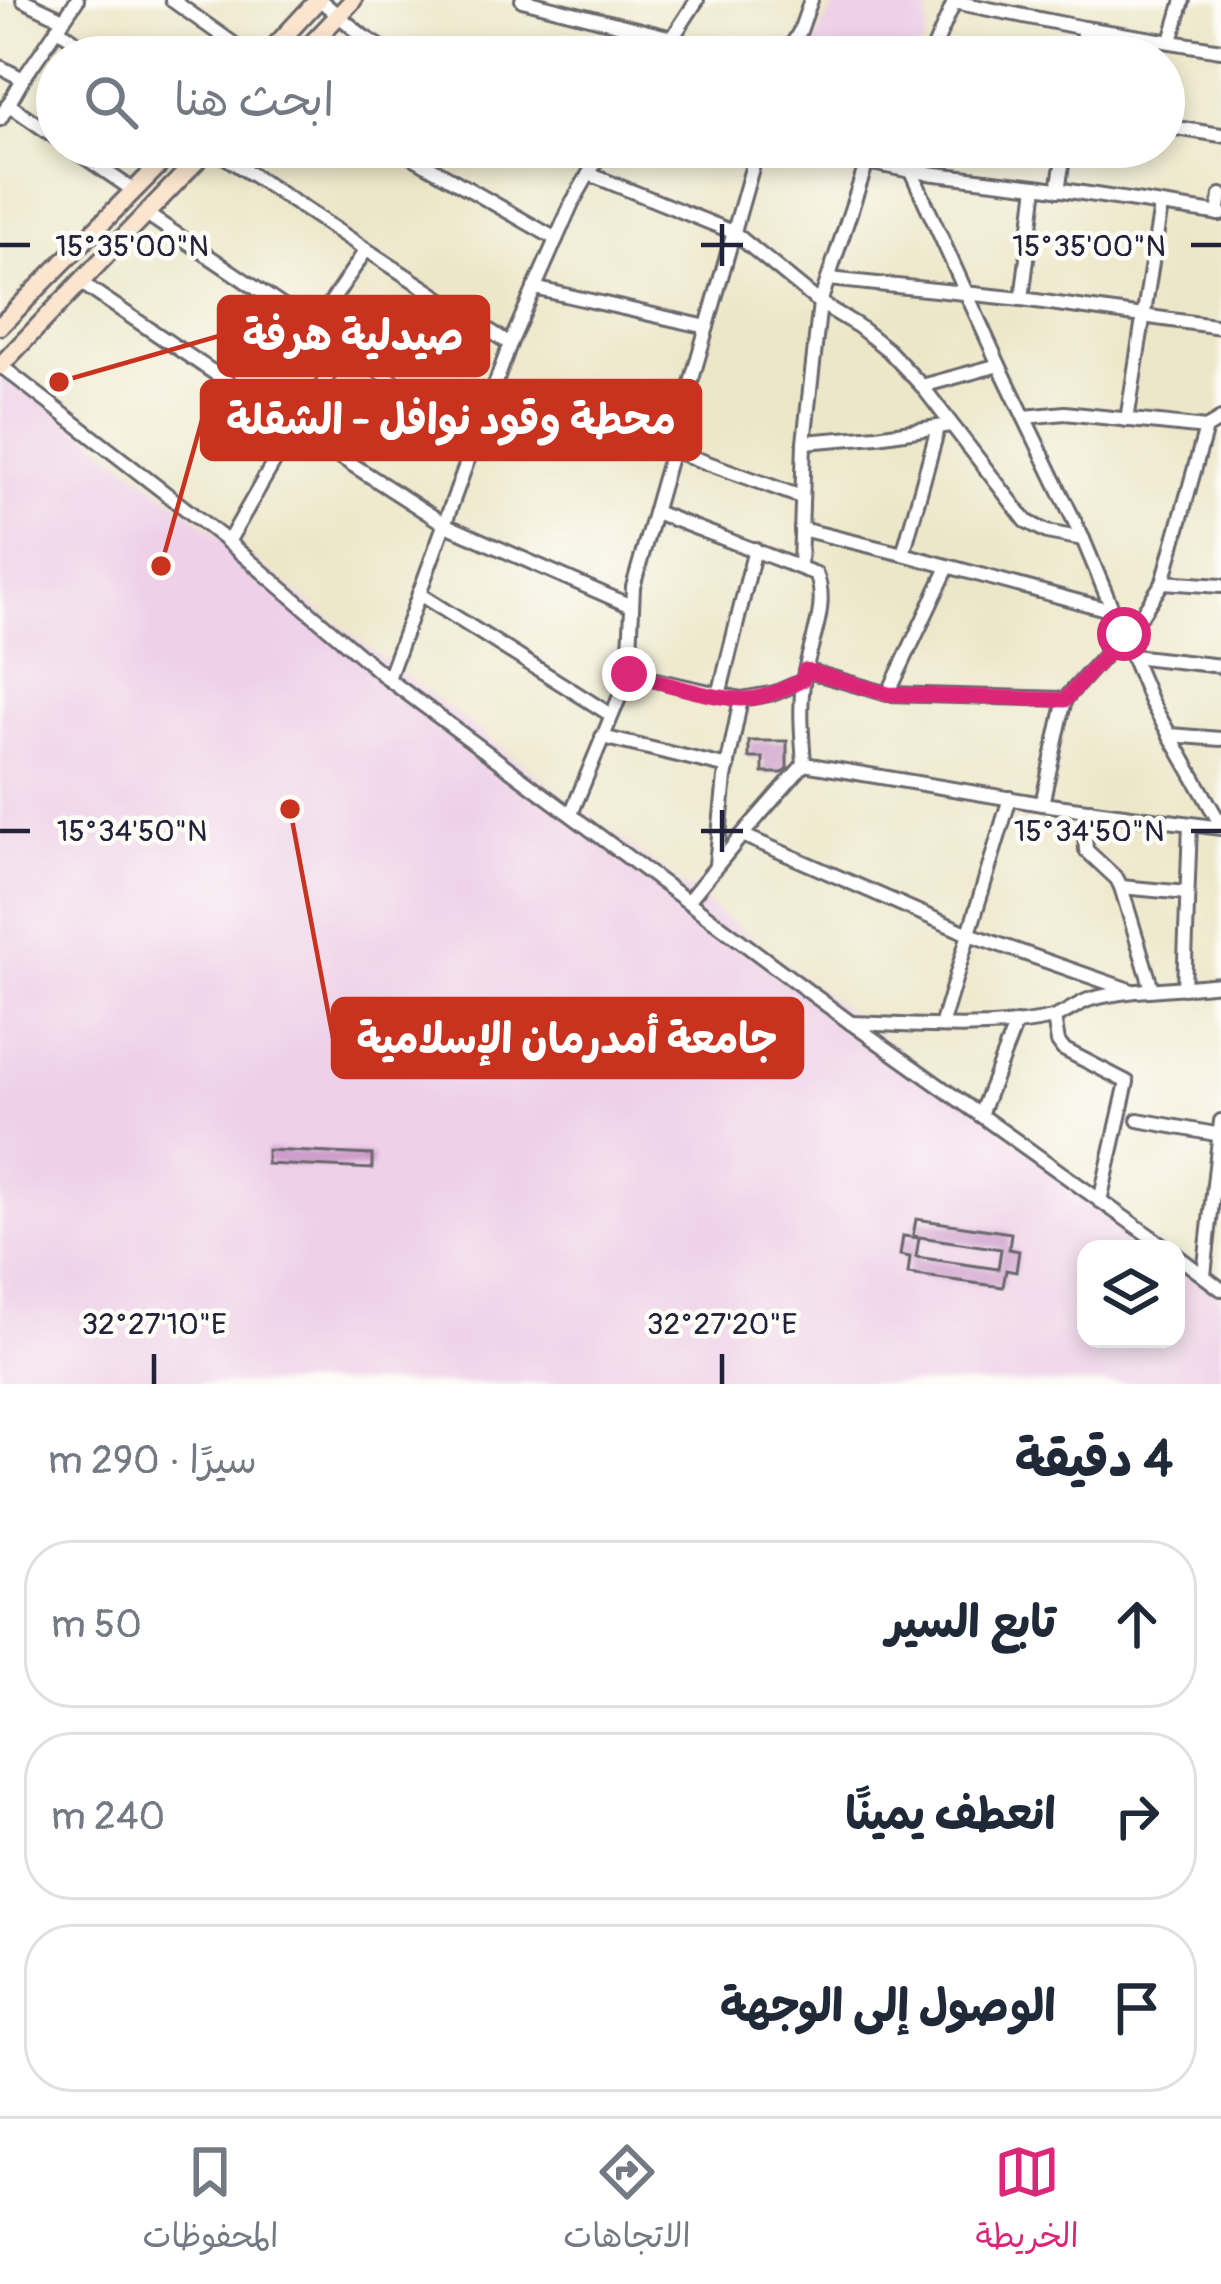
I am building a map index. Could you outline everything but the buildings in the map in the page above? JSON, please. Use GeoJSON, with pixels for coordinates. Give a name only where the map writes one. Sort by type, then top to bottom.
{"type":"FeatureCollection","features":[{"type":"Feature","properties":{"kind":"main road"},"geometry":{"type":"LineString","coordinates":[[285,36],[319,0]]}},
{"type":"Feature","properties":{"kind":"main road"},"geometry":{"type":"LineString","coordinates":[[318,36],[352,0]]}},
{"type":"Feature","properties":{"kind":"main road"},"geometry":{"type":"LineString","coordinates":[[2,322],[156,168]]}},
{"type":"Feature","properties":{"kind":"main road"},"geometry":{"type":"LineString","coordinates":[[0,366],[189,168]]}},
{"type":"Feature","properties":{"kind":"street"},"geometry":{"type":"LineString","coordinates":[[23,0],[74,36]]}},
{"type":"Feature","properties":{"kind":"street"},"geometry":{"type":"LineString","coordinates":[[51,36],[77,0]]}},
{"type":"Feature","properties":{"kind":"street"},"geometry":{"type":"LineString","coordinates":[[172,0],[223,36]]}},
{"type":"Feature","properties":{"kind":"street"},"geometry":{"type":"LineString","coordinates":[[319,0],[363,36]]}},
{"type":"Feature","properties":{"kind":"street"},"geometry":{"type":"LineString","coordinates":[[522,0],[664,36]]}},
{"type":"Feature","properties":{"kind":"street"},"geometry":{"type":"LineString","coordinates":[[673,36],[697,0]]}},
{"type":"Feature","properties":{"kind":"street"},"geometry":{"type":"LineString","coordinates":[[797,36],[811,0]]}},
{"type":"Feature","properties":{"kind":"street"},"geometry":{"type":"LineString","coordinates":[[934,0],[1138,36]]}},
{"type":"Feature","properties":{"kind":"street"},"geometry":{"type":"LineString","coordinates":[[1172,36],[1183,0]]}},
{"type":"Feature","properties":{"kind":"street"},"geometry":{"type":"LineString","coordinates":[[939,36],[953,6]]}},
{"type":"Feature","properties":{"kind":"street"},"geometry":{"type":"LineString","coordinates":[[1083,36],[1084,28]]}},
{"type":"Feature","properties":{"kind":"street"},"geometry":{"type":"LineString","coordinates":[[1185,44],[1221,50]]}},
{"type":"Feature","properties":{"kind":"street"},"geometry":{"type":"LineString","coordinates":[[0,119],[36,59]]}},
{"type":"Feature","properties":{"kind":"street"},"geometry":{"type":"LineString","coordinates":[[0,67],[23,79]]}},
{"type":"Feature","properties":{"kind":"street"},"geometry":{"type":"LineString","coordinates":[[8,104],[36,123]]}},
{"type":"Feature","properties":{"kind":"street"},"geometry":{"type":"LineString","coordinates":[[1185,129],[1221,135]]}},
{"type":"Feature","properties":{"kind":"street"},"geometry":{"type":"LineString","coordinates":[[101,168],[133,190]]}},
{"type":"Feature","properties":{"kind":"street"},"geometry":{"type":"LineString","coordinates":[[242,168],[509,344]]}},
{"type":"Feature","properties":{"kind":"street"},"geometry":{"type":"LineString","coordinates":[[432,168],[556,239]]}},
{"type":"Feature","properties":{"kind":"street"},"geometry":{"type":"LineString","coordinates":[[388,679],[509,344],[592,168]]}},
{"type":"Feature","properties":{"kind":"street"},"geometry":{"type":"LineString","coordinates":[[572,814],[629,674],[633,587],[752,168]]}},
{"type":"Feature","properties":{"kind":"street"},"geometry":{"type":"LineString","coordinates":[[800,567],[804,442],[820,303],[865,168]]}},
{"type":"Feature","properties":{"kind":"street"},"geometry":{"type":"LineString","coordinates":[[895,168],[1219,214],[1221,195]]}},
{"type":"Feature","properties":{"kind":"street"},"geometry":{"type":"LineString","coordinates":[[1058,190],[1062,168]]}},
{"type":"Feature","properties":{"kind":"street"},"geometry":{"type":"LineString","coordinates":[[911,171],[1083,539],[1151,702],[1221,827]]}},
{"type":"Feature","properties":{"kind":"street"},"geometry":{"type":"LineString","coordinates":[[589,174],[733,232],[820,303],[888,350],[922,386],[944,426],[1026,521],[1047,532],[1083,539]]}},
{"type":"Feature","properties":{"kind":"street"},"geometry":{"type":"LineString","coordinates":[[1022,299],[1036,186]]}},
{"type":"Feature","properties":{"kind":"street"},"geometry":{"type":"LineString","coordinates":[[1127,420],[1161,206]]}},
{"type":"Feature","properties":{"kind":"street"},"geometry":{"type":"LineString","coordinates":[[145,213],[477,438]]}},
{"type":"Feature","properties":{"kind":"street"},"geometry":{"type":"LineString","coordinates":[[313,329],[366,250]]}},
{"type":"Feature","properties":{"kind":"street"},"geometry":{"type":"LineString","coordinates":[[829,279],[967,292],[1221,327]]}},
{"type":"Feature","properties":{"kind":"street"},"geometry":{"type":"LineString","coordinates":[[80,282],[446,525],[631,606]]}},
{"type":"Feature","properties":{"kind":"street"},"geometry":{"type":"LineString","coordinates":[[534,289],[707,328]]}},
{"type":"Feature","properties":{"kind":"street"},"geometry":{"type":"LineString","coordinates":[[228,542],[345,350]]}},
{"type":"Feature","properties":{"kind":"street"},"geometry":{"type":"LineString","coordinates":[[922,386],[999,365]]}},
{"type":"Feature","properties":{"kind":"street"},"geometry":{"type":"LineString","coordinates":[[0,366],[228,542],[388,679],[851,1023],[1155,1240]]}},
{"type":"Feature","properties":{"kind":"street"},"geometry":{"type":"LineString","coordinates":[[489,402],[671,450],[801,497]]}},
{"type":"Feature","properties":{"kind":"street"},"geometry":{"type":"LineString","coordinates":[[1025,417],[1049,412],[1206,428],[1221,419]]}},
{"type":"Feature","properties":{"kind":"street"},"geometry":{"type":"LineString","coordinates":[[804,442],[944,426]]}},
{"type":"Feature","properties":{"kind":"street"},"geometry":{"type":"LineString","coordinates":[[903,554],[944,426]]}},
{"type":"Feature","properties":{"kind":"street"},"geometry":{"type":"LineString","coordinates":[[1042,804],[1065,700],[1152,602],[1163,582],[1206,428]]}},
{"type":"Feature","properties":{"kind":"street"},"geometry":{"type":"LineString","coordinates":[[655,512],[816,574],[822,595],[804,675],[804,764],[688,901]]}},
{"type":"Feature","properties":{"kind":"street"},"geometry":{"type":"LineString","coordinates":[[801,530],[1113,611]]}},
{"type":"Feature","properties":{"kind":"street"},"geometry":{"type":"LineString","coordinates":[[719,695],[755,549]]}},
{"type":"Feature","properties":{"kind":"street"},"geometry":{"type":"LineString","coordinates":[[888,694],[947,567]]}},
{"type":"Feature","properties":{"kind":"street"},"geometry":{"type":"LineString","coordinates":[[1163,582],[1221,586]]}},
{"type":"Feature","properties":{"kind":"street"},"geometry":{"type":"LineString","coordinates":[[418,594],[611,715]]}},
{"type":"Feature","properties":{"kind":"street"},"geometry":{"type":"LineString","coordinates":[[1132,656],[1221,666]]}},
{"type":"Feature","properties":{"kind":"street"},"geometry":{"type":"LineString","coordinates":[[629,674],[741,699],[775,692],[804,675],[888,694],[1065,700]]}},
{"type":"Feature","properties":{"kind":"street"},"geometry":{"type":"LineString","coordinates":[[716,867],[741,699]]}},
{"type":"Feature","properties":{"kind":"street"},"geometry":{"type":"LineString","coordinates":[[1170,735],[1221,739]]}},
{"type":"Feature","properties":{"kind":"street"},"geometry":{"type":"LineString","coordinates":[[602,737],[728,766]]}},
{"type":"Feature","properties":{"kind":"street"},"geometry":{"type":"LineString","coordinates":[[804,764],[1042,804],[1221,827]]}},
{"type":"Feature","properties":{"kind":"street"},"geometry":{"type":"LineString","coordinates":[[940,1026],[1010,798]]}},
{"type":"Feature","properties":{"kind":"street"},"geometry":{"type":"LineString","coordinates":[[1090,810],[1086,850],[1121,887],[1153,989]]}},
{"type":"Feature","properties":{"kind":"street"},"geometry":{"type":"LineString","coordinates":[[1184,988],[1190,824]]}},
{"type":"Feature","properties":{"kind":"street"},"geometry":{"type":"LineString","coordinates":[[742,835],[969,934],[1132,992]]}},
{"type":"Feature","properties":{"kind":"street"},"geometry":{"type":"LineString","coordinates":[[1121,887],[1187,892]]}},
{"type":"Feature","properties":{"kind":"street"},"geometry":{"type":"LineString","coordinates":[[851,1023],[1016,1023],[1054,1018],[1088,1000],[1221,984]]}},
{"type":"Feature","properties":{"kind":"street"},"geometry":{"type":"LineString","coordinates":[[1054,1018],[1063,1049],[1127,1082],[1100,1201]]}},
{"type":"Feature","properties":{"kind":"street"},"geometry":{"type":"LineString","coordinates":[[980,1115],[1016,1023]]}},
{"type":"Feature","properties":{"kind":"street"},"geometry":{"type":"LineString","coordinates":[[1138,1120],[1220,1135]]}},
{"type":"Feature","properties":{"kind":"street"},"geometry":{"type":"LineString","coordinates":[[1204,1275],[1216,1208],[1221,1121]]}},
{"type":"Feature","properties":{"kind":"street"},"geometry":{"type":"LineString","coordinates":[[1185,1261],[1221,1288]]}},
{"type":"Feature","properties":{"kind":"shaded area"},"geometry":{"type":"Polygon","coordinates":[[[838,0],[927,3],[927,36],[817,36],[838,0]]]}},
{"type":"Feature","properties":{"kind":"shaded area"},"geometry":{"type":"Polygon","coordinates":[[[0,368],[1148,1240],[1077,1240],[1077,1348],[1185,1348],[1185,1268],[1221,1295],[1221,1384],[0,1384],[0,368]]]}},
{"type":"Feature","properties":{"kind":"place","name":"صيدلية هرفة"},"geometry":{"type":"Point","coordinates":[59,382]}},
{"type":"Feature","properties":{"kind":"place","name":"محطة وقود نوافل - الشقلة"},"geometry":{"type":"Point","coordinates":[161,566]}},
{"type":"Feature","properties":{"kind":"place","name":"جامعة أمدرمان الإسلامية"},"geometry":{"type":"Point","coordinates":[290,809]}},
{"type":"Feature","properties":{"kind":"route"},"geometry":{"type":"LineString","coordinates":[[629,674],[741,699],[792,686],[803,680],[805,670],[888,694],[1065,700],[1124,634]]}}]}
